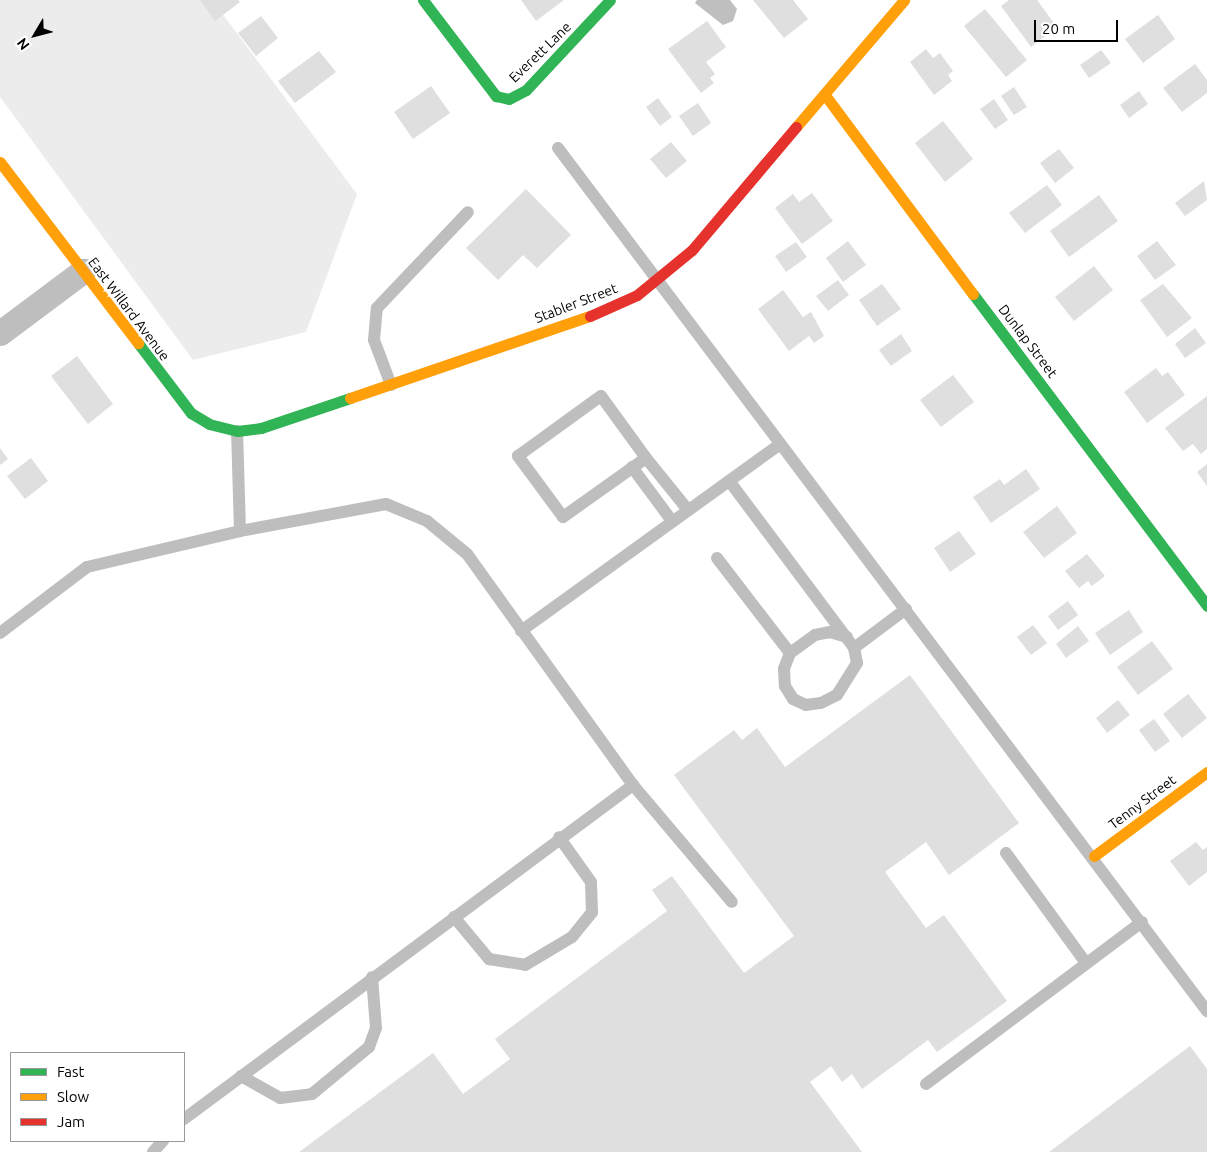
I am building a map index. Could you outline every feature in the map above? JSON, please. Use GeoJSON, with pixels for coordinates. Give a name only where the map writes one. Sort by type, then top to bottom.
{"type":"FeatureCollection","features":[{"type":"Feature","properties":{"kind":"street","name":"Everett Lane"},"geometry":{"type":"LineString","coordinates":[[423,0],[496,96],[509,99],[526,90],[610,0]]}},
{"type":"Feature","properties":{"kind":"street","name":"Stabler Street"},"geometry":{"type":"LineString","coordinates":[[261,428],[607,310],[656,281],[692,250],[904,0]]}},
{"type":"Feature","properties":{"kind":"street","name":"Dunlap Street"},"geometry":{"type":"LineString","coordinates":[[825,95],[1207,606]]}},
{"type":"Feature","properties":{"kind":"street","name":"East Willard Avenue"},"geometry":{"type":"LineString","coordinates":[[0,162],[191,412],[209,424],[237,431],[261,428]]}},
{"type":"Feature","properties":{"kind":"street"},"geometry":{"type":"LineString","coordinates":[[0,334],[83,272]]}},
{"type":"Feature","properties":{"kind":"street","name":"Tenny Street"},"geometry":{"type":"LineString","coordinates":[[1094,856],[1207,772]]}},
{"type":"Feature","properties":{"kind":"lane"},"geometry":{"type":"LineString","coordinates":[[558,148],[656,281],[1094,856],[1207,1011]]}},
{"type":"Feature","properties":{"kind":"lane"},"geometry":{"type":"LineString","coordinates":[[391,385],[374,340],[377,308],[468,212]]}},
{"type":"Feature","properties":{"kind":"lane"},"geometry":{"type":"LineString","coordinates":[[646,458],[563,517],[518,456],[601,396],[646,458],[688,510]]}},
{"type":"Feature","properties":{"kind":"lane"},"geometry":{"type":"LineString","coordinates":[[237,431],[240,532]]}},
{"type":"Feature","properties":{"kind":"lane"},"geometry":{"type":"LineString","coordinates":[[521,631],[672,521],[730,482],[780,444]]}},
{"type":"Feature","properties":{"kind":"lane"},"geometry":{"type":"LineString","coordinates":[[632,468],[672,521]]}},
{"type":"Feature","properties":{"kind":"lane"},"geometry":{"type":"LineString","coordinates":[[730,482],[850,643],[857,664],[851,679],[837,694],[806,705],[793,698],[785,686],[784,669],[790,653],[815,635],[830,632],[850,643]]}},
{"type":"Feature","properties":{"kind":"lane"},"geometry":{"type":"LineString","coordinates":[[0,633],[87,567],[240,532],[386,504],[427,521],[467,554],[633,785],[732,902]]}},
{"type":"Feature","properties":{"kind":"lane"},"geometry":{"type":"LineString","coordinates":[[717,558],[790,653]]}},
{"type":"Feature","properties":{"kind":"lane"},"geometry":{"type":"LineString","coordinates":[[850,643],[906,609]]}},
{"type":"Feature","properties":{"kind":"lane"},"geometry":{"type":"LineString","coordinates":[[185,1118],[559,837],[633,785]]}},
{"type":"Feature","properties":{"kind":"lane"},"geometry":{"type":"LineString","coordinates":[[454,917],[489,960],[525,965],[572,937],[592,912],[591,882],[559,837]]}},
{"type":"Feature","properties":{"kind":"lane"},"geometry":{"type":"LineString","coordinates":[[1006,853],[1086,963]]}},
{"type":"Feature","properties":{"kind":"lane"},"geometry":{"type":"LineString","coordinates":[[926,1084],[1142,922]]}},
{"type":"Feature","properties":{"kind":"lane"},"geometry":{"type":"LineString","coordinates":[[241,1076],[280,1098],[312,1094],[368,1046],[376,1028],[372,977]]}},
{"type":"Feature","properties":{"kind":"lane"},"geometry":{"type":"LineString","coordinates":[[153,1152],[162,1142]]}},
{"type":"Feature","properties":{"kind":"shaded area"},"geometry":{"type":"Polygon","coordinates":[[[0,0],[212,0],[357,194],[306,332],[193,360],[0,97],[0,0]]]}},
{"type":"Feature","properties":{"kind":"shaded area"},"geometry":{"type":"Polygon","coordinates":[[[697,0],[730,0],[737,9],[733,21],[723,25],[695,3],[697,0]]]}},
{"type":"Feature","properties":{"kind":"building"},"geometry":{"type":"Polygon","coordinates":[[[200,0],[238,0],[240,2],[215,21],[200,0]]]}},
{"type":"Feature","properties":{"kind":"building"},"geometry":{"type":"Polygon","coordinates":[[[521,0],[564,0],[536,21],[521,0]]]}},
{"type":"Feature","properties":{"kind":"building"},"geometry":{"type":"Polygon","coordinates":[[[753,0],[793,0],[808,19],[784,38],[753,0]]]}},
{"type":"Feature","properties":{"kind":"building"},"geometry":{"type":"Polygon","coordinates":[[[1009,0],[1037,0],[1057,27],[1031,47],[1001,6],[1009,0]]]}},
{"type":"Feature","properties":{"kind":"building"},"geometry":{"type":"Polygon","coordinates":[[[985,9],[1027,60],[1006,77],[964,26],[985,9]]]}},
{"type":"Feature","properties":{"kind":"building"},"geometry":{"type":"Polygon","coordinates":[[[1158,15],[1175,39],[1143,63],[1125,39],[1158,15]]]}},
{"type":"Feature","properties":{"kind":"building"},"geometry":{"type":"Polygon","coordinates":[[[261,16],[278,38],[256,56],[238,33],[261,16]]]}},
{"type":"Feature","properties":{"kind":"building"},"geometry":{"type":"Polygon","coordinates":[[[707,21],[726,47],[706,62],[715,74],[710,78],[714,83],[701,93],[668,49],[707,21]]]}},
{"type":"Feature","properties":{"kind":"building"},"geometry":{"type":"Polygon","coordinates":[[[926,49],[933,58],[940,53],[953,71],[948,75],[952,81],[934,95],[910,62],[926,49]]]}},
{"type":"Feature","properties":{"kind":"building"},"geometry":{"type":"Polygon","coordinates":[[[1101,50],[1111,63],[1089,78],[1080,65],[1101,50]]]}},
{"type":"Feature","properties":{"kind":"building"},"geometry":{"type":"Polygon","coordinates":[[[319,51],[336,72],[295,103],[278,81],[319,51]]]}},
{"type":"Feature","properties":{"kind":"building"},"geometry":{"type":"Polygon","coordinates":[[[1195,64],[1207,80],[1207,93],[1182,112],[1163,88],[1195,64]]]}},
{"type":"Feature","properties":{"kind":"building"},"geometry":{"type":"Polygon","coordinates":[[[431,86],[450,113],[413,139],[394,112],[431,86]]]}},
{"type":"Feature","properties":{"kind":"building"},"geometry":{"type":"Polygon","coordinates":[[[1014,87],[1027,107],[1014,115],[1001,96],[1014,87]]]}},
{"type":"Feature","properties":{"kind":"building"},"geometry":{"type":"Polygon","coordinates":[[[1139,91],[1148,104],[1129,118],[1120,105],[1139,91]]]}},
{"type":"Feature","properties":{"kind":"building"},"geometry":{"type":"Polygon","coordinates":[[[658,98],[672,117],[660,126],[646,107],[658,98]]]}},
{"type":"Feature","properties":{"kind":"building"},"geometry":{"type":"Polygon","coordinates":[[[994,99],[1008,120],[995,129],[980,109],[994,99]]]}},
{"type":"Feature","properties":{"kind":"building"},"geometry":{"type":"Polygon","coordinates":[[[698,103],[711,123],[693,136],[679,116],[698,103]]]}},
{"type":"Feature","properties":{"kind":"building"},"geometry":{"type":"Polygon","coordinates":[[[943,121],[973,159],[945,182],[915,143],[943,121]]]}},
{"type":"Feature","properties":{"kind":"building"},"geometry":{"type":"Polygon","coordinates":[[[671,142],[687,161],[666,178],[650,159],[671,142]]]}},
{"type":"Feature","properties":{"kind":"building"},"geometry":{"type":"Polygon","coordinates":[[[1059,149],[1074,168],[1055,183],[1040,163],[1059,149]]]}},
{"type":"Feature","properties":{"kind":"building"},"geometry":{"type":"Polygon","coordinates":[[[1204,181],[1207,200],[1185,216],[1175,203],[1204,181]]]}},
{"type":"Feature","properties":{"kind":"building"},"geometry":{"type":"Polygon","coordinates":[[[1047,185],[1062,205],[1025,233],[1009,213],[1047,185]]]}},
{"type":"Feature","properties":{"kind":"building"},"geometry":{"type":"Polygon","coordinates":[[[526,189],[571,235],[537,268],[523,255],[498,280],[466,248],[526,189]]]}},
{"type":"Feature","properties":{"kind":"building"},"geometry":{"type":"Polygon","coordinates":[[[812,193],[833,221],[802,244],[775,208],[793,194],[799,202],[812,193]]]}},
{"type":"Feature","properties":{"kind":"building"},"geometry":{"type":"Polygon","coordinates":[[[1099,195],[1118,221],[1069,257],[1050,231],[1099,195]]]}},
{"type":"Feature","properties":{"kind":"building"},"geometry":{"type":"Polygon","coordinates":[[[848,241],[866,265],[843,282],[826,258],[848,241]]]}},
{"type":"Feature","properties":{"kind":"building"},"geometry":{"type":"Polygon","coordinates":[[[1157,241],[1176,265],[1155,280],[1137,256],[1157,241]]]}},
{"type":"Feature","properties":{"kind":"building"},"geometry":{"type":"Polygon","coordinates":[[[796,242],[807,257],[786,272],[775,256],[796,242]]]}},
{"type":"Feature","properties":{"kind":"building"},"geometry":{"type":"Polygon","coordinates":[[[1094,266],[1113,290],[1074,321],[1055,297],[1094,266]]]}},
{"type":"Feature","properties":{"kind":"building"},"geometry":{"type":"Polygon","coordinates":[[[838,280],[849,295],[828,311],[816,296],[838,280]]]}},
{"type":"Feature","properties":{"kind":"building"},"geometry":{"type":"Polygon","coordinates":[[[882,284],[901,309],[877,326],[859,300],[882,284]]]}},
{"type":"Feature","properties":{"kind":"building"},"geometry":{"type":"Polygon","coordinates":[[[1163,284],[1192,318],[1167,337],[1140,300],[1163,284]]]}},
{"type":"Feature","properties":{"kind":"building"},"geometry":{"type":"Polygon","coordinates":[[[783,290],[803,317],[811,312],[824,336],[814,343],[809,336],[789,351],[758,309],[783,290]]]}},
{"type":"Feature","properties":{"kind":"building"},"geometry":{"type":"Polygon","coordinates":[[[1195,328],[1206,343],[1185,358],[1175,344],[1195,328]]]}},
{"type":"Feature","properties":{"kind":"building"},"geometry":{"type":"Polygon","coordinates":[[[901,334],[912,351],[891,366],[879,350],[901,334]]]}},
{"type":"Feature","properties":{"kind":"building"},"geometry":{"type":"Polygon","coordinates":[[[77,356],[113,404],[88,424],[51,376],[77,356]]]}},
{"type":"Feature","properties":{"kind":"building"},"geometry":{"type":"Polygon","coordinates":[[[1156,368],[1162,376],[1168,372],[1185,395],[1147,423],[1124,392],[1156,368]]]}},
{"type":"Feature","properties":{"kind":"building"},"geometry":{"type":"Polygon","coordinates":[[[953,375],[974,402],[941,427],[920,400],[953,375]]]}},
{"type":"Feature","properties":{"kind":"building"},"geometry":{"type":"Polygon","coordinates":[[[1207,396],[1207,449],[1201,454],[1193,444],[1183,451],[1165,428],[1207,396]]]}},
{"type":"Feature","properties":{"kind":"building"},"geometry":{"type":"Polygon","coordinates":[[[0,448],[8,459],[0,465],[0,448]]]}},
{"type":"Feature","properties":{"kind":"building"},"geometry":{"type":"Polygon","coordinates":[[[31,458],[48,481],[25,499],[7,476],[31,458]]]}},
{"type":"Feature","properties":{"kind":"building"},"geometry":{"type":"Polygon","coordinates":[[[1207,464],[1207,486],[1197,472],[1207,464]]]}},
{"type":"Feature","properties":{"kind":"building"},"geometry":{"type":"Polygon","coordinates":[[[1026,469],[1040,489],[991,523],[973,497],[1000,479],[1004,485],[1026,469]]]}},
{"type":"Feature","properties":{"kind":"building"},"geometry":{"type":"Polygon","coordinates":[[[1057,506],[1077,533],[1044,558],[1023,532],[1057,506]]]}},
{"type":"Feature","properties":{"kind":"building"},"geometry":{"type":"Polygon","coordinates":[[[959,531],[976,554],[950,572],[934,548],[959,531]]]}},
{"type":"Feature","properties":{"kind":"building"},"geometry":{"type":"Polygon","coordinates":[[[1087,554],[1105,576],[1092,586],[1088,581],[1079,588],[1065,571],[1087,554]]]}},
{"type":"Feature","properties":{"kind":"building"},"geometry":{"type":"Polygon","coordinates":[[[1068,601],[1078,615],[1058,630],[1048,616],[1068,601]]]}},
{"type":"Feature","properties":{"kind":"building"},"geometry":{"type":"Polygon","coordinates":[[[1129,610],[1143,632],[1110,655],[1095,633],[1129,610]]]}},
{"type":"Feature","properties":{"kind":"building"},"geometry":{"type":"Polygon","coordinates":[[[1033,625],[1047,643],[1031,655],[1017,637],[1033,625]]]}},
{"type":"Feature","properties":{"kind":"building"},"geometry":{"type":"Polygon","coordinates":[[[1078,626],[1089,641],[1066,658],[1056,644],[1078,626]]]}},
{"type":"Feature","properties":{"kind":"building"},"geometry":{"type":"Polygon","coordinates":[[[1152,641],[1173,669],[1138,695],[1117,667],[1152,641]]]}},
{"type":"Feature","properties":{"kind":"building"},"geometry":{"type":"Polygon","coordinates":[[[910,675],[1019,823],[949,875],[926,842],[885,872],[926,928],[944,915],[1007,1001],[937,1052],[928,1040],[862,1089],[852,1074],[842,1082],[831,1066],[810,1082],[862,1152],[299,1152],[433,1053],[463,1094],[510,1059],[495,1039],[667,911],[652,890],[672,876],[744,973],[794,936],[674,775],[734,730],[742,740],[757,728],[785,767],[910,675]]]}},
{"type":"Feature","properties":{"kind":"building"},"geometry":{"type":"Polygon","coordinates":[[[1188,694],[1207,718],[1182,738],[1163,714],[1188,694]]]}},
{"type":"Feature","properties":{"kind":"building"},"geometry":{"type":"Polygon","coordinates":[[[1118,700],[1130,715],[1107,733],[1096,718],[1118,700]]]}},
{"type":"Feature","properties":{"kind":"building"},"geometry":{"type":"Polygon","coordinates":[[[1154,719],[1170,741],[1155,752],[1139,730],[1154,719]]]}},
{"type":"Feature","properties":{"kind":"building"},"geometry":{"type":"Polygon","coordinates":[[[1196,842],[1203,850],[1207,847],[1207,872],[1189,886],[1170,861],[1196,842]]]}},
{"type":"Feature","properties":{"kind":"building"},"geometry":{"type":"Polygon","coordinates":[[[1190,1046],[1207,1069],[1207,1152],[1049,1152],[1190,1046]]]}},
{"type":"Feature","properties":{"kind":"traffic: fast"},"geometry":{"type":"LineString","coordinates":[[423,0],[496,96],[509,99],[526,90],[610,0]]}},
{"type":"Feature","properties":{"kind":"traffic: fast"},"geometry":{"type":"LineString","coordinates":[[973,294],[1207,606]]}},
{"type":"Feature","properties":{"kind":"traffic: fast"},"geometry":{"type":"LineString","coordinates":[[138,343],[191,413],[209,424],[237,431],[261,428],[350,398]]}},
{"type":"Feature","properties":{"kind":"traffic: slow"},"geometry":{"type":"LineString","coordinates":[[796,127],[904,0]]}},
{"type":"Feature","properties":{"kind":"traffic: slow"},"geometry":{"type":"LineString","coordinates":[[825,95],[973,294]]}},
{"type":"Feature","properties":{"kind":"traffic: slow"},"geometry":{"type":"LineString","coordinates":[[0,162],[138,343]]}},
{"type":"Feature","properties":{"kind":"traffic: slow"},"geometry":{"type":"LineString","coordinates":[[350,398],[590,316]]}},
{"type":"Feature","properties":{"kind":"traffic: slow"},"geometry":{"type":"LineString","coordinates":[[1094,856],[1207,772]]}},
{"type":"Feature","properties":{"kind":"traffic: jam"},"geometry":{"type":"LineString","coordinates":[[590,316],[637,295],[692,250],[796,127]]}}]}
